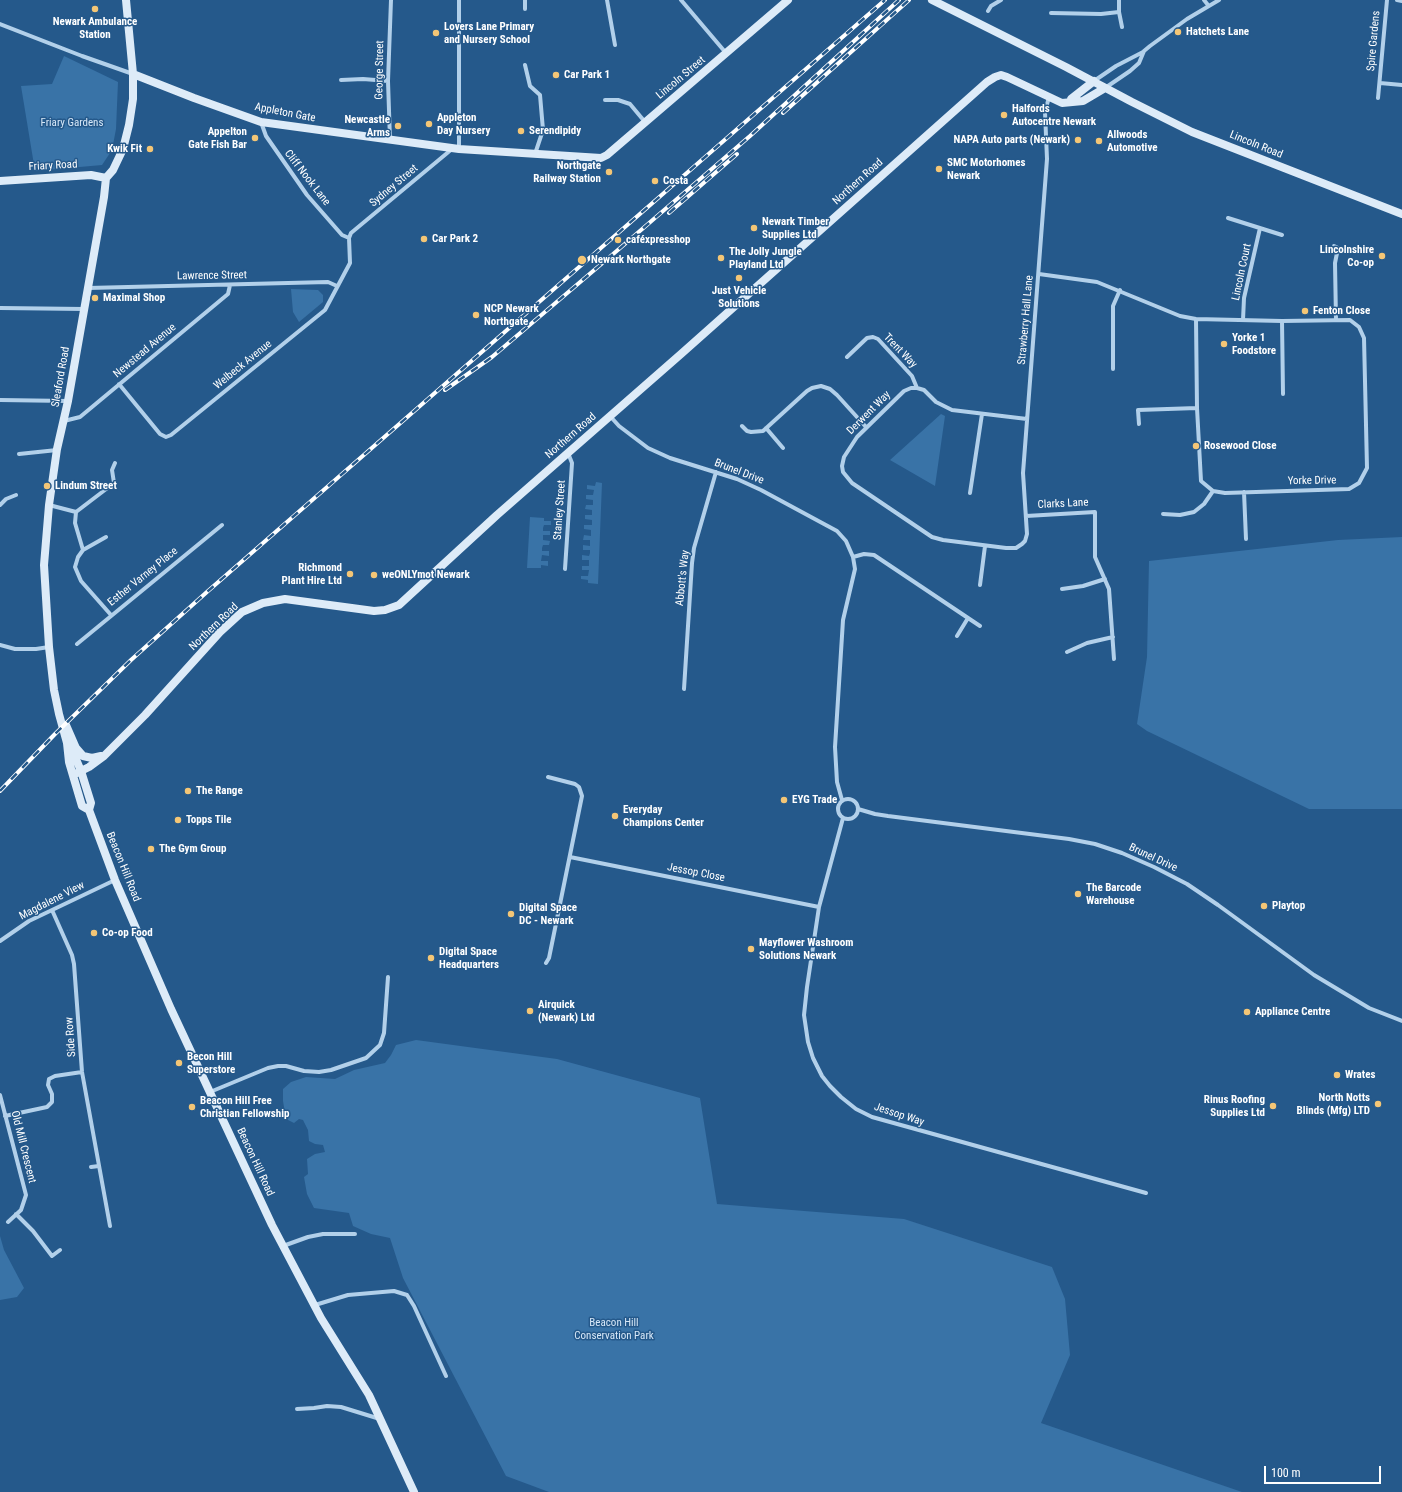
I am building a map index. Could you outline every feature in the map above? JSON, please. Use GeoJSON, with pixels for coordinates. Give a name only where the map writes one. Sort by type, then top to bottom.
{"type":"FeatureCollection","features":[{"type":"Feature","properties":{"kind":"street","name":"Sleaford Road"},"geometry":{"type":"LineString","coordinates":[[70,742],[59,714],[54,690],[49,647],[44,565],[49,505],[57,450],[68,401],[104,197],[106,178],[113,170],[123,149],[129,125],[133,74],[126,0]]}},
{"type":"Feature","properties":{"kind":"street","name":"George Street"},"geometry":{"type":"LineString","coordinates":[[390,140],[388,81],[391,0]]}},
{"type":"Feature","properties":{"kind":"street"},"geometry":{"type":"LineString","coordinates":[[455,149],[459,0]]}},
{"type":"Feature","properties":{"kind":"street"},"geometry":{"type":"LineString","coordinates":[[525,0],[525,9]]}},
{"type":"Feature","properties":{"kind":"street"},"geometry":{"type":"LineString","coordinates":[[607,0],[616,40],[615,45]]}},
{"type":"Feature","properties":{"kind":"street"},"geometry":{"type":"LineString","coordinates":[[681,0],[726,54]]}},
{"type":"Feature","properties":{"kind":"street","name":"Lincoln Street"},"geometry":{"type":"LineString","coordinates":[[582,158],[601,158],[607,155],[788,0]]}},
{"type":"Feature","properties":{"kind":"street","name":"Lincoln Road"},"geometry":{"type":"LineString","coordinates":[[932,0],[1192,132],[1402,214]]}},
{"type":"Feature","properties":{"kind":"street"},"geometry":{"type":"LineString","coordinates":[[988,11],[992,6],[1002,0]]}},
{"type":"Feature","properties":{"kind":"street"},"geometry":{"type":"LineString","coordinates":[[1119,0],[1119,12],[1122,27]]}},
{"type":"Feature","properties":{"kind":"street"},"geometry":{"type":"LineString","coordinates":[[1204,0],[1208,5]]}},
{"type":"Feature","properties":{"kind":"street"},"geometry":{"type":"LineString","coordinates":[[1071,102],[1071,99],[1094,81],[1116,66],[1144,51],[1208,5],[1218,0]]}},
{"type":"Feature","properties":{"kind":"street","name":"Spire Gardens"},"geometry":{"type":"LineString","coordinates":[[1378,98],[1387,0]]}},
{"type":"Feature","properties":{"kind":"street"},"geometry":{"type":"LineString","coordinates":[[1397,0],[1402,1]]}},
{"type":"Feature","properties":{"kind":"street"},"geometry":{"type":"LineString","coordinates":[[1051,13],[1101,14],[1119,12]]}},
{"type":"Feature","properties":{"kind":"street","name":"Appleton Gate"},"geometry":{"type":"LineString","coordinates":[[0,24],[261,122],[455,149],[582,158]]}},
{"type":"Feature","properties":{"kind":"street"},"geometry":{"type":"LineString","coordinates":[[1105,88],[1139,63],[1144,51]]}},
{"type":"Feature","properties":{"kind":"street"},"geometry":{"type":"LineString","coordinates":[[525,66],[530,86],[540,96],[543,130],[535,154]]}},
{"type":"Feature","properties":{"kind":"street","name":"Northern Road"},"geometry":{"type":"LineString","coordinates":[[73,775],[104,756],[145,715],[220,632],[242,612],[263,603],[285,599],[374,611],[395,608],[410,596],[497,515],[987,82],[995,77],[1006,77],[1062,103],[1083,101],[1105,88]]}},
{"type":"Feature","properties":{"kind":"street"},"geometry":{"type":"LineString","coordinates":[[341,80],[363,79],[388,81]]}},
{"type":"Feature","properties":{"kind":"street","name":"Spire Gardens"},"geometry":{"type":"LineString","coordinates":[[1380,83],[1402,85]]}},
{"type":"Feature","properties":{"kind":"street","name":"Strawberry Hall Lane"},"geometry":{"type":"LineString","coordinates":[[1022,544],[1025,541],[1027,534],[1023,473],[1047,159],[1045,112],[1049,97]]}},
{"type":"Feature","properties":{"kind":"street"},"geometry":{"type":"LineString","coordinates":[[605,100],[618,100],[630,104],[646,122]]}},
{"type":"Feature","properties":{"kind":"street","name":"Cliff Nook Lane"},"geometry":{"type":"LineString","coordinates":[[261,122],[266,136],[307,195],[342,235],[349,238]]}},
{"type":"Feature","properties":{"kind":"street","name":"Sydney Street"},"geometry":{"type":"LineString","coordinates":[[349,238],[351,233],[455,149]]}},
{"type":"Feature","properties":{"kind":"street","name":"Friary Road"},"geometry":{"type":"LineString","coordinates":[[0,181],[91,175],[106,178]]}},
{"type":"Feature","properties":{"kind":"street"},"geometry":{"type":"LineString","coordinates":[[1228,218],[1282,235]]}},
{"type":"Feature","properties":{"kind":"street","name":"Lincoln Court"},"geometry":{"type":"LineString","coordinates":[[1243,320],[1244,298],[1260,228]]}},
{"type":"Feature","properties":{"kind":"street","name":"Welbeck Avenue"},"geometry":{"type":"LineString","coordinates":[[119,384],[160,434],[166,437],[171,435],[325,310],[350,263],[349,238]]}},
{"type":"Feature","properties":{"kind":"street"},"geometry":{"type":"LineString","coordinates":[[1334,246],[1338,248],[1335,264],[1336,320]]}},
{"type":"Feature","properties":{"kind":"street","name":"Yorke Drive"},"geometry":{"type":"LineString","coordinates":[[1039,274],[1097,282],[1120,290],[1173,313],[1196,319],[1350,320],[1359,326],[1364,338],[1367,468],[1359,483],[1349,489],[1225,493],[1213,491]]}},
{"type":"Feature","properties":{"kind":"street","name":"Lawrence Street"},"geometry":{"type":"LineString","coordinates":[[87,288],[328,282],[337,286]]}},
{"type":"Feature","properties":{"kind":"street","name":"Newstead Avenue"},"geometry":{"type":"LineString","coordinates":[[64,421],[80,416],[228,294],[230,285]]}},
{"type":"Feature","properties":{"kind":"street"},"geometry":{"type":"LineString","coordinates":[[1113,369],[1113,306],[1120,290]]}},
{"type":"Feature","properties":{"kind":"street"},"geometry":{"type":"LineString","coordinates":[[0,308],[84,309]]}},
{"type":"Feature","properties":{"kind":"street"},"geometry":{"type":"LineString","coordinates":[[1163,514],[1180,515],[1194,512],[1204,504],[1213,491],[1201,481],[1197,408],[1196,319]]}},
{"type":"Feature","properties":{"kind":"street"},"geometry":{"type":"LineString","coordinates":[[1282,320],[1283,394]]}},
{"type":"Feature","properties":{"kind":"street","name":"Trent Way"},"geometry":{"type":"LineString","coordinates":[[846,357],[867,338],[873,337],[878,339],[912,376],[917,388]]}},
{"type":"Feature","properties":{"kind":"street"},"geometry":{"type":"LineString","coordinates":[[742,426],[747,431],[760,432],[807,391],[821,386],[830,389],[837,394],[866,427]]}},
{"type":"Feature","properties":{"kind":"street","name":"Derwent Way"},"geometry":{"type":"LineString","coordinates":[[917,388],[911,388],[904,391],[853,441],[844,457],[842,466],[843,472],[848,480],[932,537],[943,540],[1006,548],[1016,548],[1022,544]]}},
{"type":"Feature","properties":{"kind":"street"},"geometry":{"type":"LineString","coordinates":[[917,388],[924,390],[936,402],[952,410],[1027,419]]}},
{"type":"Feature","properties":{"kind":"street"},"geometry":{"type":"LineString","coordinates":[[0,400],[68,401]]}},
{"type":"Feature","properties":{"kind":"street"},"geometry":{"type":"LineString","coordinates":[[1139,424],[1138,410],[1197,408]]}},
{"type":"Feature","properties":{"kind":"street"},"geometry":{"type":"LineString","coordinates":[[970,493],[982,414]]}},
{"type":"Feature","properties":{"kind":"street","name":"Brunel Drive"},"geometry":{"type":"LineString","coordinates":[[610,416],[619,426],[648,448],[670,458],[737,479],[775,497],[836,531],[846,541],[854,557],[854,576],[843,620],[835,747],[837,782],[842,800]]}},
{"type":"Feature","properties":{"kind":"street"},"geometry":{"type":"LineString","coordinates":[[766,428],[783,448]]}},
{"type":"Feature","properties":{"kind":"street"},"geometry":{"type":"LineString","coordinates":[[19,454],[57,450]]}},
{"type":"Feature","properties":{"kind":"street","name":"Stanley Street"},"geometry":{"type":"LineString","coordinates":[[565,569],[572,462],[568,453]]}},
{"type":"Feature","properties":{"kind":"street"},"geometry":{"type":"LineString","coordinates":[[83,550],[74,523],[76,512],[114,483],[112,470],[115,463]]}},
{"type":"Feature","properties":{"kind":"street","name":"Abbott's Way"},"geometry":{"type":"LineString","coordinates":[[684,689],[694,548],[716,472]]}},
{"type":"Feature","properties":{"kind":"street"},"geometry":{"type":"LineString","coordinates":[[1244,492],[1246,540]]}},
{"type":"Feature","properties":{"kind":"street"},"geometry":{"type":"LineString","coordinates":[[0,505],[6,498],[16,495]]}},
{"type":"Feature","properties":{"kind":"street"},"geometry":{"type":"LineString","coordinates":[[49,505],[76,512]]}},
{"type":"Feature","properties":{"kind":"street","name":"Clarks Lane"},"geometry":{"type":"LineString","coordinates":[[1026,516],[1095,512],[1095,557],[1109,589],[1114,659]]}},
{"type":"Feature","properties":{"kind":"street","name":"Esther Varney Place"},"geometry":{"type":"LineString","coordinates":[[77,644],[222,525]]}},
{"type":"Feature","properties":{"kind":"street"},"geometry":{"type":"LineString","coordinates":[[106,537],[83,550],[78,557],[75,567],[81,581],[111,615]]}},
{"type":"Feature","properties":{"kind":"street"},"geometry":{"type":"LineString","coordinates":[[980,585],[985,546]]}},
{"type":"Feature","properties":{"kind":"street"},"geometry":{"type":"LineString","coordinates":[[854,557],[864,554],[874,555],[980,626]]}},
{"type":"Feature","properties":{"kind":"street"},"geometry":{"type":"LineString","coordinates":[[1062,589],[1083,586],[1105,579]]}},
{"type":"Feature","properties":{"kind":"street"},"geometry":{"type":"LineString","coordinates":[[957,636],[968,618]]}},
{"type":"Feature","properties":{"kind":"street"},"geometry":{"type":"LineString","coordinates":[[1067,652],[1087,643],[1113,637]]}},
{"type":"Feature","properties":{"kind":"street"},"geometry":{"type":"LineString","coordinates":[[0,645],[15,649],[49,647]]}},
{"type":"Feature","properties":{"kind":"street"},"geometry":{"type":"LineString","coordinates":[[70,742],[83,756],[92,758],[104,756]]}},
{"type":"Feature","properties":{"kind":"street"},"geometry":{"type":"LineString","coordinates":[[70,742],[91,803],[89,810]]}},
{"type":"Feature","properties":{"kind":"street","name":"Beacon Hill Road"},"geometry":{"type":"LineString","coordinates":[[70,742],[69,762],[82,806],[89,810],[114,880],[210,1092],[283,1246],[321,1318],[369,1395],[414,1492]]}},
{"type":"Feature","properties":{"kind":"street"},"geometry":{"type":"LineString","coordinates":[[546,963],[549,958],[581,807],[582,796],[581,791],[575,784],[548,777]]}},
{"type":"Feature","properties":{"kind":"street"},"geometry":{"type":"LineString","coordinates":[[842,800],[854,800],[856,803],[858,809],[856,816],[852,819],[843,818],[840,816],[838,809],[842,800]]}},
{"type":"Feature","properties":{"kind":"street","name":"Brunel Drive"},"geometry":{"type":"LineString","coordinates":[[858,809],[888,816],[1076,840],[1122,853],[1187,884],[1314,975],[1369,1008],[1402,1021]]}},
{"type":"Feature","properties":{"kind":"street","name":"Jessop Way"},"geometry":{"type":"LineString","coordinates":[[843,818],[818,907],[804,1014],[808,1042],[817,1068],[830,1086],[856,1109],[872,1118],[1146,1193]]}},
{"type":"Feature","properties":{"kind":"street","name":"Jessop Close"},"geometry":{"type":"LineString","coordinates":[[570,857],[818,907]]}},
{"type":"Feature","properties":{"kind":"street","name":"Magdalene View"},"geometry":{"type":"LineString","coordinates":[[0,941],[29,921],[114,880]]}},
{"type":"Feature","properties":{"kind":"street","name":"Side Row"},"geometry":{"type":"LineString","coordinates":[[52,910],[72,955],[74,964],[82,1072],[110,1226]]}},
{"type":"Feature","properties":{"kind":"street"},"geometry":{"type":"LineString","coordinates":[[210,1092],[273,1067],[286,1066],[304,1071],[319,1072],[366,1058],[380,1045],[384,1033],[388,977]]}},
{"type":"Feature","properties":{"kind":"street"},"geometry":{"type":"LineString","coordinates":[[6,1116],[47,1106],[52,1102],[52,1094],[48,1085],[49,1079],[55,1076],[82,1072]]}},
{"type":"Feature","properties":{"kind":"street","name":"Old Mill Crescent"},"geometry":{"type":"LineString","coordinates":[[0,1095],[26,1196],[21,1210],[8,1222]]}},
{"type":"Feature","properties":{"kind":"street"},"geometry":{"type":"LineString","coordinates":[[91,1167],[99,1166]]}},
{"type":"Feature","properties":{"kind":"street"},"geometry":{"type":"LineString","coordinates":[[16,1214],[33,1231],[52,1256],[60,1250]]}},
{"type":"Feature","properties":{"kind":"street"},"geometry":{"type":"LineString","coordinates":[[283,1246],[308,1237],[323,1234],[355,1234]]}},
{"type":"Feature","properties":{"kind":"street"},"geometry":{"type":"LineString","coordinates":[[314,1305],[348,1295],[394,1291],[407,1295],[414,1306],[446,1376]]}},
{"type":"Feature","properties":{"kind":"street"},"geometry":{"type":"LineString","coordinates":[[297,1409],[327,1406],[341,1407],[381,1419]]}},
{"type":"Feature","properties":{"kind":"green space","name":"Friary Gardens"},"geometry":{"type":"Polygon","coordinates":[[[64,56],[118,82],[116,129],[112,150],[102,165],[35,171],[21,86],[52,84],[64,56]]]}},
{"type":"Feature","properties":{"kind":"green space"},"geometry":{"type":"Polygon","coordinates":[[[291,289],[318,290],[323,295],[323,302],[299,322],[293,312],[291,289]]]}},
{"type":"Feature","properties":{"kind":"green space"},"geometry":{"type":"Polygon","coordinates":[[[941,414],[945,416],[935,486],[890,460],[941,414]]]}},
{"type":"Feature","properties":{"kind":"green space"},"geometry":{"type":"Polygon","coordinates":[[[596,482],[602,483],[598,584],[588,583],[588,580],[581,579],[581,576],[588,576],[589,570],[582,570],[582,566],[589,566],[589,560],[582,560],[582,555],[589,556],[590,553],[590,550],[583,550],[583,545],[590,546],[590,540],[583,540],[584,535],[591,536],[591,530],[584,529],[584,525],[592,525],[592,520],[585,519],[585,515],[592,515],[592,510],[585,509],[586,505],[593,505],[593,500],[586,499],[586,495],[593,495],[594,490],[587,489],[587,485],[595,486],[596,482]]]}},
{"type":"Feature","properties":{"kind":"green space"},"geometry":{"type":"Polygon","coordinates":[[[530,517],[544,518],[544,521],[551,521],[551,525],[544,525],[543,528],[543,531],[550,531],[550,535],[543,535],[543,540],[550,541],[549,545],[543,545],[542,548],[542,551],[549,551],[549,556],[542,555],[541,561],[548,561],[548,566],[541,565],[541,568],[527,568],[530,517]]]}},
{"type":"Feature","properties":{"kind":"green space"},"geometry":{"type":"Polygon","coordinates":[[[1402,537],[1402,809],[1309,809],[1147,731],[1137,724],[1147,657],[1149,561],[1338,540],[1402,537]]]}},
{"type":"Feature","properties":{"kind":"green space","name":"Beacon Hill Conservation Park"},"geometry":{"type":"Polygon","coordinates":[[[416,1040],[557,1059],[700,1098],[717,1204],[904,1219],[1052,1267],[1065,1299],[1070,1355],[1041,1423],[1242,1492],[549,1492],[506,1476],[403,1278],[390,1238],[371,1234],[353,1226],[349,1213],[314,1208],[307,1194],[304,1177],[308,1174],[307,1159],[315,1154],[325,1152],[323,1145],[315,1144],[309,1141],[308,1130],[303,1120],[299,1119],[294,1123],[288,1120],[285,1113],[283,1089],[291,1082],[306,1077],[335,1079],[354,1070],[385,1063],[396,1045],[416,1040]]]}},
{"type":"Feature","properties":{"kind":"green space"},"geometry":{"type":"Polygon","coordinates":[[[0,1236],[4,1250],[24,1288],[17,1297],[0,1300],[0,1236]]]}},
{"type":"Feature","properties":{"kind":"railway"},"geometry":{"type":"LineString","coordinates":[[0,791],[55,734],[131,660],[208,591],[885,0]]}},
{"type":"Feature","properties":{"kind":"railway"},"geometry":{"type":"LineString","coordinates":[[445,390],[492,357],[619,249],[750,136],[899,0]]}},
{"type":"Feature","properties":{"kind":"railway"},"geometry":{"type":"LineString","coordinates":[[783,113],[909,0]]}},
{"type":"Feature","properties":{"kind":"railway"},"geometry":{"type":"LineString","coordinates":[[669,213],[737,154]]}},
{"type":"Feature","properties":{"kind":"place","name":"Newark Ambulance Station"},"geometry":{"type":"Point","coordinates":[95,9]}},
{"type":"Feature","properties":{"kind":"place","name":"Hatchets Lane"},"geometry":{"type":"Point","coordinates":[1178,32]}},
{"type":"Feature","properties":{"kind":"place","name":"Lovers Lane Primary and Nursery School"},"geometry":{"type":"Point","coordinates":[436,33]}},
{"type":"Feature","properties":{"kind":"place","name":"Car Park 1"},"geometry":{"type":"Point","coordinates":[556,75]}},
{"type":"Feature","properties":{"kind":"place","name":"Halfords Autocentre Newark"},"geometry":{"type":"Point","coordinates":[1004,115]}},
{"type":"Feature","properties":{"kind":"place","name":"Appleton Day Nursery"},"geometry":{"type":"Point","coordinates":[429,124]}},
{"type":"Feature","properties":{"kind":"place","name":"Newcastle Arms"},"geometry":{"type":"Point","coordinates":[398,126]}},
{"type":"Feature","properties":{"kind":"place","name":"Serendipidy"},"geometry":{"type":"Point","coordinates":[521,131]}},
{"type":"Feature","properties":{"kind":"place","name":"Appelton Gate Fish Bar"},"geometry":{"type":"Point","coordinates":[255,138]}},
{"type":"Feature","properties":{"kind":"place","name":"NAPA Auto parts (Newark)"},"geometry":{"type":"Point","coordinates":[1078,140]}},
{"type":"Feature","properties":{"kind":"place","name":"Allwoods Automotive"},"geometry":{"type":"Point","coordinates":[1099,141]}},
{"type":"Feature","properties":{"kind":"place","name":"Kwik Fit"},"geometry":{"type":"Point","coordinates":[150,149]}},
{"type":"Feature","properties":{"kind":"place","name":"SMC Motorhomes Newark"},"geometry":{"type":"Point","coordinates":[939,169]}},
{"type":"Feature","properties":{"kind":"place","name":"Northgate Railway Station"},"geometry":{"type":"Point","coordinates":[609,172]}},
{"type":"Feature","properties":{"kind":"place","name":"Costa"},"geometry":{"type":"Point","coordinates":[655,181]}},
{"type":"Feature","properties":{"kind":"place","name":"Newark Timber Supplies Ltd"},"geometry":{"type":"Point","coordinates":[754,228]}},
{"type":"Feature","properties":{"kind":"place","name":"Car Park 2"},"geometry":{"type":"Point","coordinates":[424,239]}},
{"type":"Feature","properties":{"kind":"place","name":"caféxpresshop"},"geometry":{"type":"Point","coordinates":[618,240]}},
{"type":"Feature","properties":{"kind":"place","name":"Lincolnshire Co-op"},"geometry":{"type":"Point","coordinates":[1382,256]}},
{"type":"Feature","properties":{"kind":"place","name":"The Jolly Jungle Playland Ltd"},"geometry":{"type":"Point","coordinates":[721,258]}},
{"type":"Feature","properties":{"kind":"place","name":"Newark Northgate"},"geometry":{"type":"Point","coordinates":[582,260]}},
{"type":"Feature","properties":{"kind":"place","name":"Just Vehicle Solutions"},"geometry":{"type":"Point","coordinates":[739,278]}},
{"type":"Feature","properties":{"kind":"place","name":"Maximal Shop"},"geometry":{"type":"Point","coordinates":[95,298]}},
{"type":"Feature","properties":{"kind":"place","name":"Fenton Close"},"geometry":{"type":"Point","coordinates":[1305,311]}},
{"type":"Feature","properties":{"kind":"place","name":"NCP Newark Northgate"},"geometry":{"type":"Point","coordinates":[476,315]}},
{"type":"Feature","properties":{"kind":"place","name":"Yorke 1 Foodstore"},"geometry":{"type":"Point","coordinates":[1224,344]}},
{"type":"Feature","properties":{"kind":"place","name":"Rosewood Close"},"geometry":{"type":"Point","coordinates":[1196,446]}},
{"type":"Feature","properties":{"kind":"place","name":"Lindum Street"},"geometry":{"type":"Point","coordinates":[47,486]}},
{"type":"Feature","properties":{"kind":"place","name":"Richmond Plant Hire Ltd"},"geometry":{"type":"Point","coordinates":[350,574]}},
{"type":"Feature","properties":{"kind":"place","name":"weONLYmot Newark"},"geometry":{"type":"Point","coordinates":[374,575]}},
{"type":"Feature","properties":{"kind":"place","name":"The Range"},"geometry":{"type":"Point","coordinates":[188,791]}},
{"type":"Feature","properties":{"kind":"place","name":"EYG Trade"},"geometry":{"type":"Point","coordinates":[784,800]}},
{"type":"Feature","properties":{"kind":"place","name":"Everyday Champions Center"},"geometry":{"type":"Point","coordinates":[615,816]}},
{"type":"Feature","properties":{"kind":"place","name":"Topps Tile"},"geometry":{"type":"Point","coordinates":[178,820]}},
{"type":"Feature","properties":{"kind":"place","name":"The Gym Group"},"geometry":{"type":"Point","coordinates":[151,849]}},
{"type":"Feature","properties":{"kind":"place","name":"The Barcode Warehouse"},"geometry":{"type":"Point","coordinates":[1078,894]}},
{"type":"Feature","properties":{"kind":"place","name":"Playtop"},"geometry":{"type":"Point","coordinates":[1264,906]}},
{"type":"Feature","properties":{"kind":"place","name":"Digital Space DC - Newark"},"geometry":{"type":"Point","coordinates":[511,914]}},
{"type":"Feature","properties":{"kind":"place","name":"Co-op Food"},"geometry":{"type":"Point","coordinates":[94,933]}},
{"type":"Feature","properties":{"kind":"place","name":"Mayflower Washroom Solutions Newark"},"geometry":{"type":"Point","coordinates":[751,949]}},
{"type":"Feature","properties":{"kind":"place","name":"Digital Space Headquarters"},"geometry":{"type":"Point","coordinates":[431,958]}},
{"type":"Feature","properties":{"kind":"place","name":"Airquick (Newark) Ltd"},"geometry":{"type":"Point","coordinates":[530,1011]}},
{"type":"Feature","properties":{"kind":"place","name":"Appliance Centre"},"geometry":{"type":"Point","coordinates":[1247,1012]}},
{"type":"Feature","properties":{"kind":"place","name":"Becon Hill Superstore"},"geometry":{"type":"Point","coordinates":[179,1063]}},
{"type":"Feature","properties":{"kind":"place","name":"Wrates"},"geometry":{"type":"Point","coordinates":[1337,1075]}},
{"type":"Feature","properties":{"kind":"place","name":"North Notts Blinds (Mfg) LTD"},"geometry":{"type":"Point","coordinates":[1378,1104]}},
{"type":"Feature","properties":{"kind":"place","name":"Rinus Roofing Supplies Ltd"},"geometry":{"type":"Point","coordinates":[1273,1106]}},
{"type":"Feature","properties":{"kind":"place","name":"Beacon Hill Free Christian Fellowship"},"geometry":{"type":"Point","coordinates":[192,1107]}}]}
